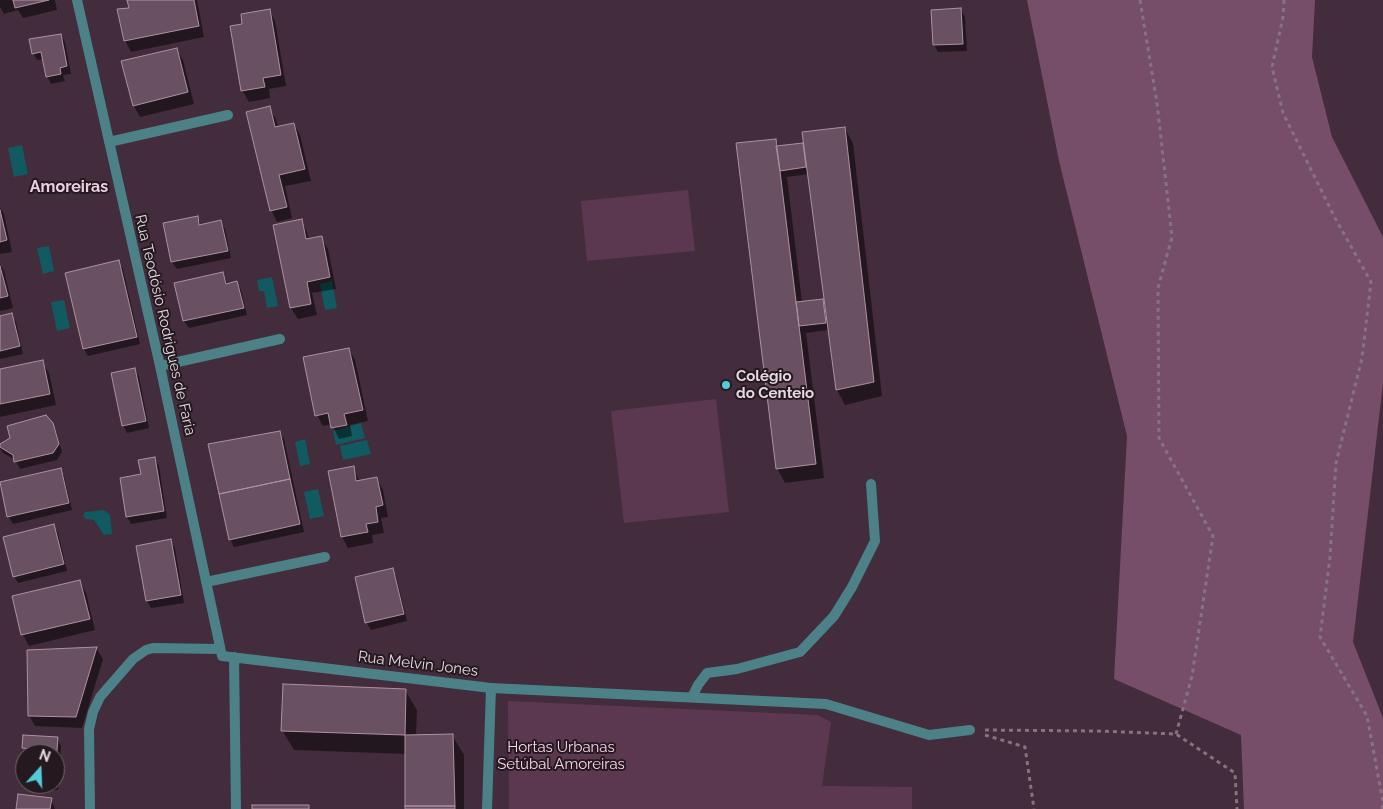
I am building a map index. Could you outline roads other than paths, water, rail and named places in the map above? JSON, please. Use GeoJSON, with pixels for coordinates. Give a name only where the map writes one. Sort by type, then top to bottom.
{"type":"FeatureCollection","features":[{"type":"Feature","properties":{"kind":"street","name":"Rua Teodósio Rodrigues de Faria"},"geometry":{"type":"LineString","coordinates":[[76,0],[160,366],[221,653]]}},
{"type":"Feature","properties":{"kind":"street"},"geometry":{"type":"LineString","coordinates":[[109,142],[228,115]]}},
{"type":"Feature","properties":{"kind":"street"},"geometry":{"type":"LineString","coordinates":[[160,366],[280,339]]}},
{"type":"Feature","properties":{"kind":"street"},"geometry":{"type":"LineString","coordinates":[[692,697],[707,673],[737,669],[800,652],[834,616],[852,587],[875,541],[871,484]]}},
{"type":"Feature","properties":{"kind":"street"},"geometry":{"type":"LineString","coordinates":[[206,582],[324,557]]}},
{"type":"Feature","properties":{"kind":"street","name":"Rua Melvin Jones"},"geometry":{"type":"LineString","coordinates":[[90,809],[89,729],[93,712],[100,697],[133,659],[146,650],[153,648],[221,653],[234,657],[490,688],[486,809]]}},
{"type":"Feature","properties":{"kind":"street"},"geometry":{"type":"LineString","coordinates":[[234,657],[236,809]]}},
{"type":"Feature","properties":{"kind":"street"},"geometry":{"type":"LineString","coordinates":[[490,688],[826,704],[929,734],[970,730]]}},
{"type":"Feature","properties":{"kind":"water"},"geometry":{"type":"Polygon","coordinates":[[[22,145],[28,174],[14,177],[8,148],[22,145]]]}},
{"type":"Feature","properties":{"kind":"water"},"geometry":{"type":"Polygon","coordinates":[[[49,246],[54,271],[43,274],[37,248],[49,246]]]}},
{"type":"Feature","properties":{"kind":"water"},"geometry":{"type":"Polygon","coordinates":[[[272,277],[278,306],[267,308],[264,291],[259,291],[257,280],[272,277]]]}},
{"type":"Feature","properties":{"kind":"water"},"geometry":{"type":"Polygon","coordinates":[[[332,281],[337,308],[325,310],[320,284],[332,281]]]}},
{"type":"Feature","properties":{"kind":"water"},"geometry":{"type":"Polygon","coordinates":[[[64,300],[70,328],[57,331],[51,302],[64,300]]]}},
{"type":"Feature","properties":{"kind":"water"},"geometry":{"type":"Polygon","coordinates":[[[361,423],[365,438],[336,445],[333,431],[361,423]]]}},
{"type":"Feature","properties":{"kind":"water"},"geometry":{"type":"Polygon","coordinates":[[[305,439],[310,464],[300,466],[295,442],[305,439]]]}},
{"type":"Feature","properties":{"kind":"water"},"geometry":{"type":"Polygon","coordinates":[[[367,440],[371,454],[343,460],[340,446],[367,440]]]}},
{"type":"Feature","properties":{"kind":"water"},"geometry":{"type":"Polygon","coordinates":[[[318,489],[324,516],[310,519],[304,492],[318,489]]]}},
{"type":"Feature","properties":{"kind":"water"},"geometry":{"type":"Polygon","coordinates":[[[104,510],[110,515],[112,534],[104,535],[94,520],[86,519],[83,516],[85,512],[104,510]]]}},
{"type":"Feature","properties":{"kind":"place","name":"Colégio do Centeio"},"geometry":{"type":"Point","coordinates":[726,385]}},
{"type":"Feature","properties":{"kind":"district","name":"Amoreiras"},"geometry":{"type":"Point","coordinates":[69,187]}},
{"type":"Feature","properties":{"kind":"park label","name":"Hortas Urbanas Setúbal Amoreiras"},"geometry":{"type":"Point","coordinates":[561,756]}}]}
